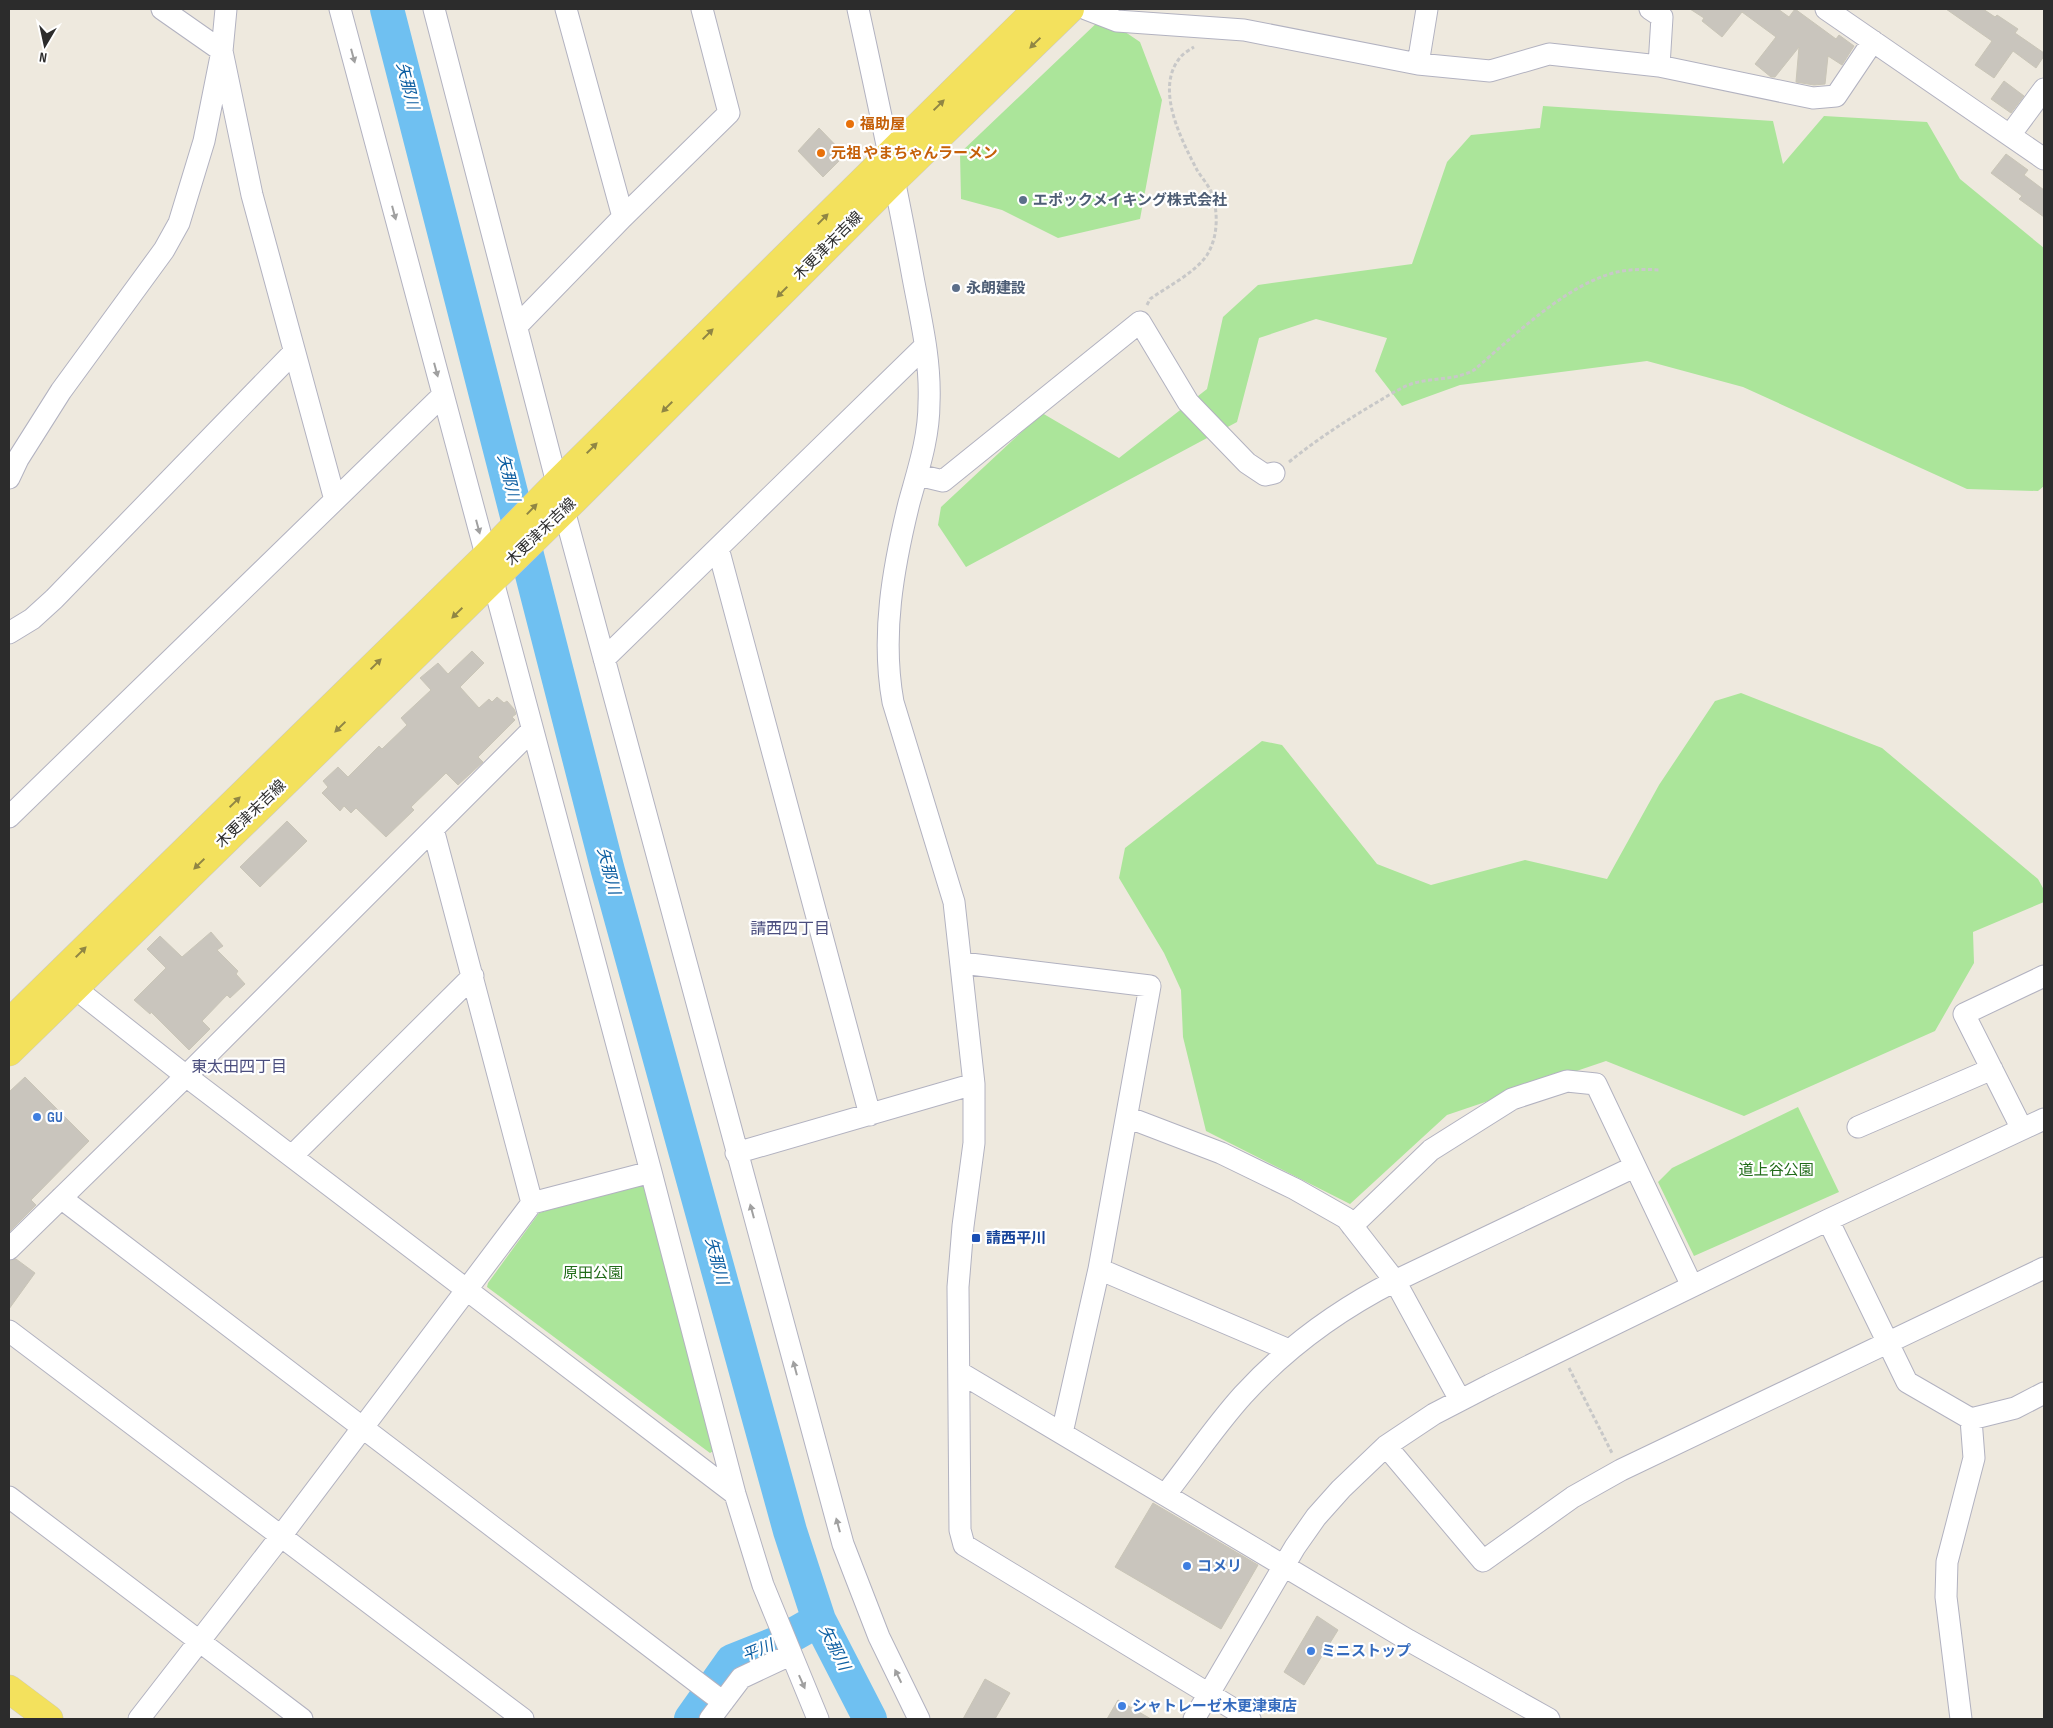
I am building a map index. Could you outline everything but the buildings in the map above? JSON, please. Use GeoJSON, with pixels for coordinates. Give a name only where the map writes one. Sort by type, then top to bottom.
{"type":"FeatureCollection","features":[{"type":"Feature","properties":{"kind":"main road","name":"木更津末吉線"},"geometry":{"type":"LineString","coordinates":[[9,1052],[17,1018],[66,981],[489,568],[564,510],[891,168],[1037,9]]}},
{"type":"Feature","properties":{"kind":"main road","name":"木更津末吉線"},"geometry":{"type":"LineString","coordinates":[[489,568],[558,482],[891,168],[1070,9]]}},
{"type":"Feature","properties":{"kind":"main road"},"geometry":{"type":"LineString","coordinates":[[9,1688],[49,1719]]}},
{"type":"Feature","properties":{"kind":"street"},"geometry":{"type":"LineString","coordinates":[[162,9],[222,51],[252,195],[335,500]]}},
{"type":"Feature","properties":{"kind":"street"},"geometry":{"type":"LineString","coordinates":[[9,478],[18,459],[61,391],[164,250],[179,223],[204,141],[222,51],[226,9]]}},
{"type":"Feature","properties":{"kind":"street"},"geometry":{"type":"LineString","coordinates":[[340,9],[652,1172],[736,1494],[763,1585],[818,1719]]}},
{"type":"Feature","properties":{"kind":"street"},"geometry":{"type":"LineString","coordinates":[[434,9],[564,510],[843,1544],[879,1637],[919,1719]]}},
{"type":"Feature","properties":{"kind":"street"},"geometry":{"type":"LineString","coordinates":[[566,9],[623,217]]}},
{"type":"Feature","properties":{"kind":"street"},"geometry":{"type":"LineString","coordinates":[[517,326],[623,217],[729,113],[702,9]]}},
{"type":"Feature","properties":{"kind":"street"},"geometry":{"type":"LineString","coordinates":[[858,9],[891,168],[929,373],[930,404],[928,424],[918,475],[895,566],[890,603],[888,642],[890,681],[900,724],[952,894],[962,963],[974,1084],[974,1143],[962,1226],[958,1287],[960,1530],[964,1545],[1250,1719]]}},
{"type":"Feature","properties":{"kind":"street"},"geometry":{"type":"LineString","coordinates":[[1086,9],[1117,22],[1218,28],[1273,34],[1418,64],[1490,71],[1549,54],[1659,66],[1813,98],[1836,96],[1873,41]]}},
{"type":"Feature","properties":{"kind":"street"},"geometry":{"type":"LineString","coordinates":[[1418,64],[1427,9]]}},
{"type":"Feature","properties":{"kind":"street"},"geometry":{"type":"LineString","coordinates":[[1650,9],[1662,17],[1659,66]]}},
{"type":"Feature","properties":{"kind":"street"},"geometry":{"type":"LineString","coordinates":[[1826,9],[2044,160]]}},
{"type":"Feature","properties":{"kind":"street"},"geometry":{"type":"LineString","coordinates":[[2010,135],[2044,89]]}},
{"type":"Feature","properties":{"kind":"street"},"geometry":{"type":"LineString","coordinates":[[918,475],[943,481],[1140,322],[1188,402],[1247,463],[1265,475],[1274,473]]}},
{"type":"Feature","properties":{"kind":"street"},"geometry":{"type":"LineString","coordinates":[[604,659],[925,346]]}},
{"type":"Feature","properties":{"kind":"street"},"geometry":{"type":"LineString","coordinates":[[9,633],[32,619],[54,599],[294,352]]}},
{"type":"Feature","properties":{"kind":"street"},"geometry":{"type":"LineString","coordinates":[[9,817],[443,395]]}},
{"type":"Feature","properties":{"kind":"street"},"geometry":{"type":"LineString","coordinates":[[718,548],[870,1115]]}},
{"type":"Feature","properties":{"kind":"street"},"geometry":{"type":"LineString","coordinates":[[9,1249],[186,1076],[532,730]]}},
{"type":"Feature","properties":{"kind":"street"},"geometry":{"type":"LineString","coordinates":[[433,828],[532,1203]]}},
{"type":"Feature","properties":{"kind":"street"},"geometry":{"type":"LineString","coordinates":[[962,963],[1150,986],[1099,1269],[1062,1434]]}},
{"type":"Feature","properties":{"kind":"street"},"geometry":{"type":"LineString","coordinates":[[292,1156],[473,976]]}},
{"type":"Feature","properties":{"kind":"street"},"geometry":{"type":"LineString","coordinates":[[2022,1129],[1964,1014],[2044,976]]}},
{"type":"Feature","properties":{"kind":"street"},"geometry":{"type":"LineString","coordinates":[[66,981],[186,1076],[736,1494]]}},
{"type":"Feature","properties":{"kind":"street"},"geometry":{"type":"LineString","coordinates":[[1858,1127],[1992,1070]]}},
{"type":"Feature","properties":{"kind":"street"},"geometry":{"type":"LineString","coordinates":[[1352,1226],[1431,1150],[1512,1099],[1566,1082],[1596,1084],[1692,1286]]}},
{"type":"Feature","properties":{"kind":"street"},"geometry":{"type":"LineString","coordinates":[[736,1153],[974,1084]]}},
{"type":"Feature","properties":{"kind":"street"},"geometry":{"type":"LineString","coordinates":[[1127,1116],[1221,1153],[1295,1189],[1346,1218],[1394,1281],[1460,1400]]}},
{"type":"Feature","properties":{"kind":"street"},"geometry":{"type":"LineString","coordinates":[[1194,1719],[1284,1566],[1316,1517],[1341,1489],[1386,1446],[1434,1414],[1460,1400],[1828,1220],[2044,1119]]}},
{"type":"Feature","properties":{"kind":"street"},"geometry":{"type":"LineString","coordinates":[[1165,1495],[1243,1395],[1289,1350],[1358,1300],[1634,1167]]}},
{"type":"Feature","properties":{"kind":"street"},"geometry":{"type":"LineString","coordinates":[[139,1719],[281,1536],[532,1203],[652,1172]]}},
{"type":"Feature","properties":{"kind":"street"},"geometry":{"type":"LineString","coordinates":[[61,1198],[715,1696]]}},
{"type":"Feature","properties":{"kind":"street"},"geometry":{"type":"LineString","coordinates":[[1828,1220],[1907,1382],[1971,1419],[2015,1408],[2044,1393]]}},
{"type":"Feature","properties":{"kind":"street"},"geometry":{"type":"LineString","coordinates":[[1386,1446],[1482,1561],[1573,1497],[1621,1470],[2044,1268]]}},
{"type":"Feature","properties":{"kind":"street"},"geometry":{"type":"LineString","coordinates":[[1099,1269],[1289,1350]]}},
{"type":"Feature","properties":{"kind":"street"},"geometry":{"type":"LineString","coordinates":[[9,1331],[523,1719]]}},
{"type":"Feature","properties":{"kind":"street"},"geometry":{"type":"LineString","coordinates":[[959,1372],[1408,1640],[1549,1719]]}},
{"type":"Feature","properties":{"kind":"street"},"geometry":{"type":"LineString","coordinates":[[1961,1719],[1946,1597],[1946,1562],[1974,1458],[1971,1419]]}},
{"type":"Feature","properties":{"kind":"street"},"geometry":{"type":"LineString","coordinates":[[9,1497],[302,1719]]}},
{"type":"Feature","properties":{"kind":"street"},"geometry":{"type":"LineString","coordinates":[[710,1719],[715,1696],[786,1644]]}},
{"type":"Feature","properties":{"kind":"path"},"geometry":{"type":"LineString","coordinates":[[1140,322],[1150,298],[1196,268],[1206,256],[1213,243],[1216,230],[1216,211],[1212,194],[1188,151],[1172,112],[1169,93],[1172,71],[1179,58],[1218,28]]}},
{"type":"Feature","properties":{"kind":"path"},"geometry":{"type":"LineString","coordinates":[[1274,473],[1338,426],[1393,393],[1411,384],[1457,378],[1474,370],[1532,320],[1595,279],[1617,272],[1641,269],[1659,270]]}},
{"type":"Feature","properties":{"kind":"path"},"geometry":{"type":"LineString","coordinates":[[1560,1351],[1621,1470]]}},
{"type":"Feature","properties":{"kind":"green space"},"geometry":{"type":"Polygon","coordinates":[[[1103,17],[1140,42],[1162,100],[1140,219],[1058,238],[1002,210],[961,199],[960,153],[1103,17]]]}},
{"type":"Feature","properties":{"kind":"green space"},"geometry":{"type":"Polygon","coordinates":[[[1543,106],[1773,121],[1783,164],[1824,116],[1927,122],[1960,179],[2044,248],[2044,486],[2038,491],[1967,489],[1743,387],[1647,361],[1460,385],[1402,406],[1375,371],[1387,338],[1316,319],[1259,338],[1237,422],[966,567],[938,525],[941,507],[1042,413],[1119,458],[1207,389],[1223,317],[1258,285],[1412,264],[1447,162],[1471,135],[1540,128],[1543,106]]]}},
{"type":"Feature","properties":{"kind":"green space"},"geometry":{"type":"Polygon","coordinates":[[[1741,693],[1882,748],[2038,879],[2044,890],[2044,902],[1973,932],[1974,963],[1935,1031],[1744,1116],[1606,1061],[1447,1115],[1350,1204],[1206,1131],[1183,1037],[1181,990],[1164,953],[1119,878],[1125,848],[1262,741],[1282,745],[1377,864],[1431,885],[1525,860],[1607,879],[1659,785],[1715,701],[1741,693]]]}},
{"type":"Feature","properties":{"kind":"green space","name":"道上谷公園"},"geometry":{"type":"Polygon","coordinates":[[[1798,1107],[1839,1192],[1694,1256],[1658,1182],[1672,1168],[1798,1107]]]}},
{"type":"Feature","properties":{"kind":"green space","name":"原田公園"},"geometry":{"type":"Polygon","coordinates":[[[641,1181],[647,1188],[715,1450],[710,1453],[487,1287],[539,1213],[641,1181]]]}},
{"type":"Feature","properties":{"kind":"waterway","name":"矢那川"},"geometry":{"type":"LineString","coordinates":[[387,9],[608,871],[790,1531],[819,1620],[870,1719]]}},
{"type":"Feature","properties":{"kind":"waterway","name":"平川"},"geometry":{"type":"LineString","coordinates":[[691,1719],[732,1661],[782,1641],[819,1620]]}},
{"type":"Feature","properties":{"kind":"place","name":"福助屋"},"geometry":{"type":"Point","coordinates":[850,124]}},
{"type":"Feature","properties":{"kind":"place","name":"元祖 やまちゃんラーメン"},"geometry":{"type":"Point","coordinates":[821,153]}},
{"type":"Feature","properties":{"kind":"place","name":"エポックメイキング株式会社"},"geometry":{"type":"Point","coordinates":[1023,200]}},
{"type":"Feature","properties":{"kind":"place","name":"永朗建設"},"geometry":{"type":"Point","coordinates":[956,288]}},
{"type":"Feature","properties":{"kind":"place","name":"GU"},"geometry":{"type":"Point","coordinates":[37,1117]}},
{"type":"Feature","properties":{"kind":"place","name":"請西平川"},"geometry":{"type":"Point","coordinates":[976,1238]}},
{"type":"Feature","properties":{"kind":"place","name":"コメリ"},"geometry":{"type":"Point","coordinates":[1187,1566]}},
{"type":"Feature","properties":{"kind":"place","name":"ミニストップ"},"geometry":{"type":"Point","coordinates":[1311,1651]}},
{"type":"Feature","properties":{"kind":"place","name":"シャトレーゼ木更津東店"},"geometry":{"type":"Point","coordinates":[1122,1706]}},
{"type":"Feature","properties":{"kind":"district","name":"請西四丁目"},"geometry":{"type":"Point","coordinates":[790,929]}},
{"type":"Feature","properties":{"kind":"district","name":"東太田四丁目"},"geometry":{"type":"Point","coordinates":[239,1067]}}]}
